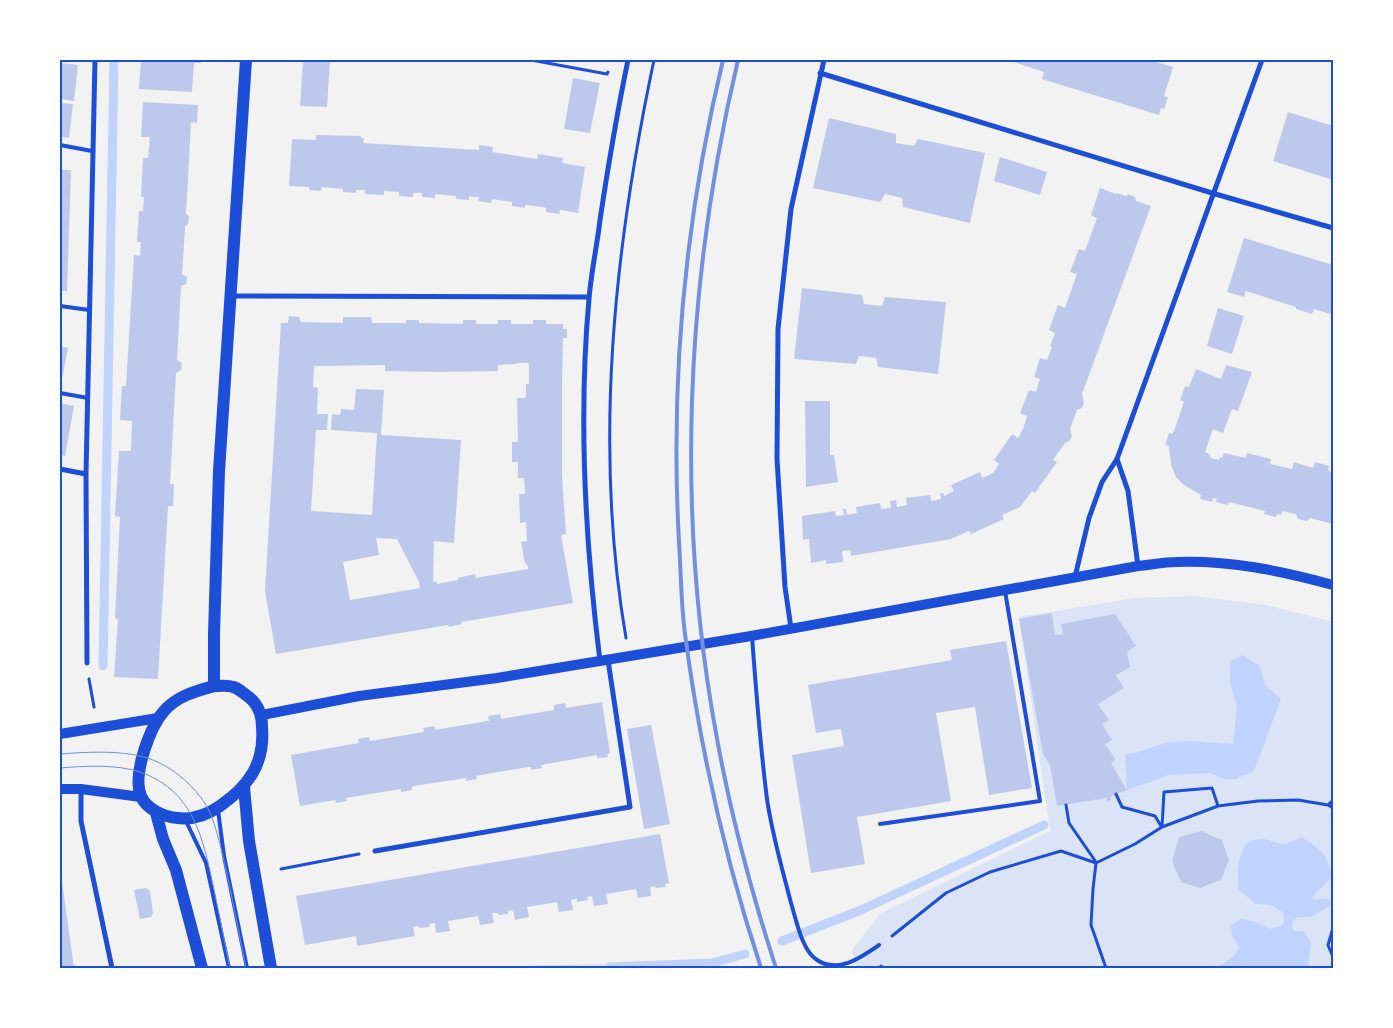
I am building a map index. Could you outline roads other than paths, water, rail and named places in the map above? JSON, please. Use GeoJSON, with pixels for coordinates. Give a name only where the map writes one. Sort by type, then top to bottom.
{"type":"FeatureCollection","features":[{"type":"Feature","properties":{"kind":"main road"},"geometry":{"type":"LineString","coordinates":[[214,686],[219,471],[246,60]]}},
{"type":"Feature","properties":{"kind":"main road"},"geometry":{"type":"LineString","coordinates":[[262,715],[359,696],[497,678],[752,636],[1138,566],[1175,562],[1237,564],[1333,585]]}},
{"type":"Feature","properties":{"kind":"main road"},"geometry":{"type":"LineString","coordinates":[[156,813],[171,818],[185,819],[210,813],[244,787],[257,765],[262,750],[262,715],[253,699],[235,687],[214,686],[195,691],[178,699],[165,709],[158,718],[146,742],[138,780],[141,797],[156,813],[163,839],[176,870],[202,968]]}},
{"type":"Feature","properties":{"kind":"main road"},"geometry":{"type":"LineString","coordinates":[[60,734],[158,718]]}},
{"type":"Feature","properties":{"kind":"main road"},"geometry":{"type":"LineString","coordinates":[[244,787],[249,841],[270,968]]}},
{"type":"Feature","properties":{"kind":"main road"},"geometry":{"type":"LineString","coordinates":[[60,788],[141,797]]}},
{"type":"Feature","properties":{"kind":"street"},"geometry":{"type":"LineString","coordinates":[[87,663],[86,474],[95,60]]}},
{"type":"Feature","properties":{"kind":"street"},"geometry":{"type":"LineString","coordinates":[[375,851],[630,807],[589,569],[584,468],[585,363],[589,297],[614,126],[628,60]]}},
{"type":"Feature","properties":{"kind":"street"},"geometry":{"type":"LineString","coordinates":[[791,628],[785,587],[777,460],[778,329],[791,209],[824,60]]}},
{"type":"Feature","properties":{"kind":"street"},"geometry":{"type":"LineString","coordinates":[[1075,578],[1088,518],[1102,482],[1117,459],[1212,193],[1262,60]]}},
{"type":"Feature","properties":{"kind":"street"},"geometry":{"type":"LineString","coordinates":[[820,73],[1333,228]]}},
{"type":"Feature","properties":{"kind":"street"},"geometry":{"type":"LineString","coordinates":[[230,296],[589,297]]}},
{"type":"Feature","properties":{"kind":"street"},"geometry":{"type":"LineString","coordinates":[[1117,459],[1128,491],[1138,566]]}},
{"type":"Feature","properties":{"kind":"street"},"geometry":{"type":"LineString","coordinates":[[60,469],[86,474]]}},
{"type":"Feature","properties":{"kind":"street"},"geometry":{"type":"LineString","coordinates":[[81,789],[81,821],[112,968]]}},
{"type":"Feature","properties":{"kind":"lane"},"geometry":{"type":"LineString","coordinates":[[60,145],[92,151]]}},
{"type":"Feature","properties":{"kind":"lane"},"geometry":{"type":"LineString","coordinates":[[60,306],[89,310]]}},
{"type":"Feature","properties":{"kind":"lane"},"geometry":{"type":"LineString","coordinates":[[60,393],[88,398]]}},
{"type":"Feature","properties":{"kind":"lane"},"geometry":{"type":"LineString","coordinates":[[880,824],[1040,801],[1005,591]]}},
{"type":"Feature","properties":{"kind":"lane"},"geometry":{"type":"LineString","coordinates":[[752,636],[767,800],[780,862],[797,925],[808,952],[821,963],[836,965],[862,957],[879,946]]}},
{"type":"Feature","properties":{"kind":"lane"},"geometry":{"type":"LineString","coordinates":[[218,808],[224,856],[247,968]]}},
{"type":"Feature","properties":{"kind":"lane"},"geometry":{"type":"LineString","coordinates":[[185,819],[206,863],[229,968]]}},
{"type":"Feature","properties":{"kind":"water"},"geometry":{"type":"Polygon","coordinates":[[[1243,655],[1260,666],[1265,685],[1281,699],[1254,771],[1236,779],[1224,779],[1211,773],[1169,775],[1127,790],[1125,754],[1177,742],[1196,741],[1233,744],[1237,707],[1230,682],[1230,661],[1243,655]]]}},
{"type":"Feature","properties":{"kind":"water"},"geometry":{"type":"Polygon","coordinates":[[[1302,837],[1323,853],[1328,862],[1332,877],[1312,897],[1313,900],[1327,898],[1331,902],[1329,906],[1311,917],[1297,917],[1292,922],[1293,931],[1304,931],[1311,943],[1308,968],[1216,968],[1234,956],[1239,947],[1232,936],[1231,925],[1241,919],[1255,922],[1270,929],[1281,926],[1284,921],[1283,912],[1271,905],[1256,904],[1238,889],[1240,857],[1243,850],[1253,840],[1264,839],[1284,844],[1302,837]]]}},
{"type":"Feature","properties":{"kind":"waterway"},"geometry":{"type":"LineString","coordinates":[[103,666],[114,60]]}},
{"type":"Feature","properties":{"kind":"waterway"},"geometry":{"type":"LineString","coordinates":[[782,941],[861,910],[1044,825]]}},
{"type":"Feature","properties":{"kind":"waterway"},"geometry":{"type":"LineString","coordinates":[[610,967],[712,963],[745,954]]}},
{"type":"Feature","properties":{"kind":"tram line"},"geometry":{"type":"LineString","coordinates":[[60,754],[113,752],[144,757],[171,769],[194,789],[206,805],[214,822],[246,968]]}},
{"type":"Feature","properties":{"kind":"tram line"},"geometry":{"type":"LineString","coordinates":[[60,768],[90,766],[131,769],[159,780],[185,804],[194,819],[206,853],[230,968]]}},
{"type":"Feature","properties":{"kind":"railway"},"geometry":{"type":"LineString","coordinates":[[723,60],[699,179],[683,300],[677,421],[679,542],[685,634],[706,761],[736,886],[761,968]]}},
{"type":"Feature","properties":{"kind":"railway"},"geometry":{"type":"LineString","coordinates":[[738,60],[720,144],[706,229],[697,315],[692,401],[691,487],[704,659],[718,744],[743,857],[776,968]]}}]}
